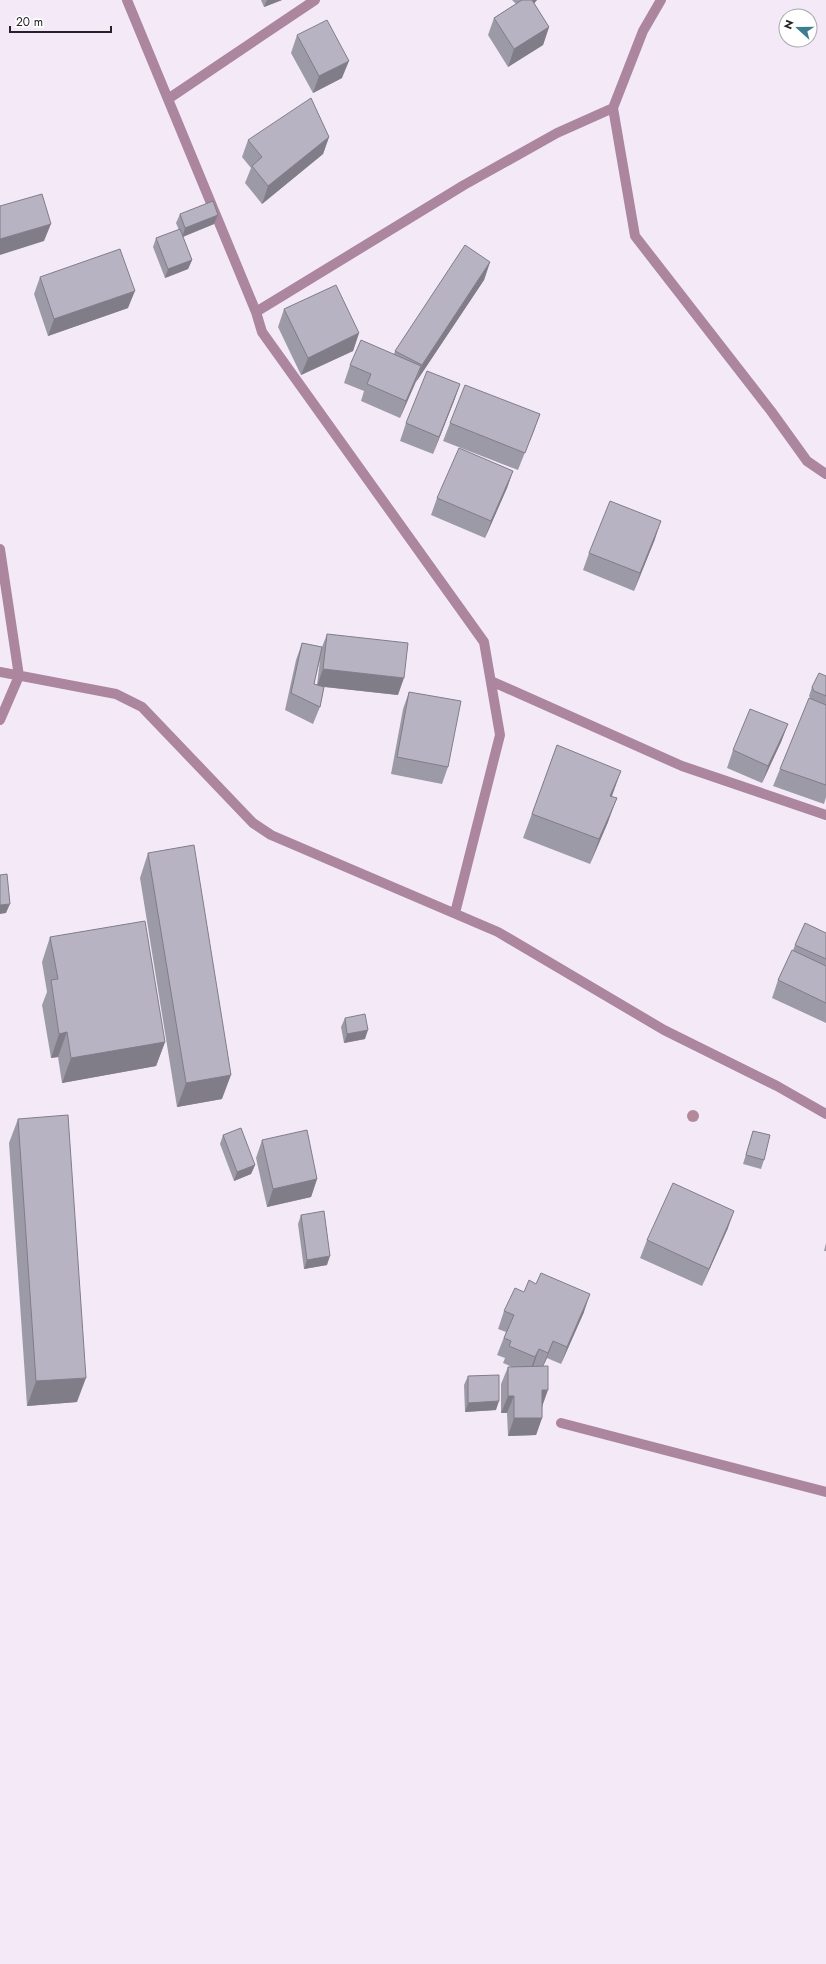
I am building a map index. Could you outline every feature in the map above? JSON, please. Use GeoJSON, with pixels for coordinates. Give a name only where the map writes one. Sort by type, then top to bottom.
{"type":"FeatureCollection","features":[{"type":"Feature","properties":{"kind":"street"},"geometry":{"type":"LineString","coordinates":[[127,0],[256,312],[262,332],[484,642],[500,735],[455,913]]}},
{"type":"Feature","properties":{"kind":"street"},"geometry":{"type":"LineString","coordinates":[[168,99],[315,0]]}},
{"type":"Feature","properties":{"kind":"street"},"geometry":{"type":"LineString","coordinates":[[661,0],[643,31],[614,108],[635,236],[771,411],[807,461],[826,474]]}},
{"type":"Feature","properties":{"kind":"street"},"geometry":{"type":"LineString","coordinates":[[256,312],[464,185],[557,133],[614,108]]}},
{"type":"Feature","properties":{"kind":"street"},"geometry":{"type":"LineString","coordinates":[[0,548],[19,676],[0,720]]}},
{"type":"Feature","properties":{"kind":"street"},"geometry":{"type":"LineString","coordinates":[[0,672],[116,694],[142,707],[253,823],[271,835],[498,932],[664,1030],[777,1086],[826,1114]]}},
{"type":"Feature","properties":{"kind":"street"},"geometry":{"type":"LineString","coordinates":[[491,681],[682,766],[826,815]]}},
{"type":"Feature","properties":{"kind":"street"},"geometry":{"type":"LineString","coordinates":[[561,1423],[826,1492]]}},
{"type":"Feature","properties":{"kind":"building"},"geometry":{"type":"Polygon","coordinates":[[[522,0],[532,0],[549,27],[514,49],[494,18],[522,0]]]}},
{"type":"Feature","properties":{"kind":"building"},"geometry":{"type":"Polygon","coordinates":[[[327,20],[349,61],[319,76],[297,35],[327,20]]]}},
{"type":"Feature","properties":{"kind":"building"},"geometry":{"type":"Polygon","coordinates":[[[311,98],[329,137],[268,186],[252,166],[262,157],[248,140],[311,98]]]}},
{"type":"Feature","properties":{"kind":"building"},"geometry":{"type":"Polygon","coordinates":[[[42,194],[51,224],[0,239],[0,206],[42,194]]]}},
{"type":"Feature","properties":{"kind":"building"},"geometry":{"type":"Polygon","coordinates":[[[213,201],[218,215],[185,228],[180,214],[213,201]]]}},
{"type":"Feature","properties":{"kind":"building"},"geometry":{"type":"Polygon","coordinates":[[[180,229],[192,260],[168,269],[156,238],[180,229]]]}},
{"type":"Feature","properties":{"kind":"building"},"geometry":{"type":"Polygon","coordinates":[[[465,245],[490,262],[422,365],[395,351],[465,245]]]}},
{"type":"Feature","properties":{"kind":"building"},"geometry":{"type":"Polygon","coordinates":[[[120,249],[135,291],[54,319],[40,277],[120,249]]]}},
{"type":"Feature","properties":{"kind":"building"},"geometry":{"type":"Polygon","coordinates":[[[336,285],[359,333],[308,358],[284,309],[336,285]]]}},
{"type":"Feature","properties":{"kind":"building"},"geometry":{"type":"Polygon","coordinates":[[[361,340],[421,366],[406,401],[367,384],[371,374],[350,365],[361,340]]]}},
{"type":"Feature","properties":{"kind":"building"},"geometry":{"type":"Polygon","coordinates":[[[427,371],[460,384],[439,437],[406,423],[427,371]]]}},
{"type":"Feature","properties":{"kind":"building"},"geometry":{"type":"Polygon","coordinates":[[[465,385],[540,414],[525,453],[450,423],[465,385]]]}},
{"type":"Feature","properties":{"kind":"building"},"geometry":{"type":"Polygon","coordinates":[[[459,448],[513,471],[491,521],[437,498],[459,448]]]}},
{"type":"Feature","properties":{"kind":"building"},"geometry":{"type":"Polygon","coordinates":[[[610,501],[661,521],[640,573],[589,553],[610,501]]]}},
{"type":"Feature","properties":{"kind":"building"},"geometry":{"type":"Polygon","coordinates":[[[327,634],[408,643],[404,678],[323,669],[327,634]]]}},
{"type":"Feature","properties":{"kind":"building"},"geometry":{"type":"Polygon","coordinates":[[[302,643],[322,647],[314,684],[324,687],[320,707],[291,693],[302,643]]]}},
{"type":"Feature","properties":{"kind":"building"},"geometry":{"type":"Polygon","coordinates":[[[819,673],[826,676],[826,696],[814,691],[812,687],[819,673]]]}},
{"type":"Feature","properties":{"kind":"building"},"geometry":{"type":"Polygon","coordinates":[[[409,692],[461,701],[448,767],[397,757],[409,692]]]}},
{"type":"Feature","properties":{"kind":"building"},"geometry":{"type":"Polygon","coordinates":[[[809,698],[826,705],[826,785],[780,769],[809,698]]]}},
{"type":"Feature","properties":{"kind":"building"},"geometry":{"type":"Polygon","coordinates":[[[750,709],[788,724],[768,766],[733,750],[750,709]]]}},
{"type":"Feature","properties":{"kind":"building"},"geometry":{"type":"Polygon","coordinates":[[[557,745],[621,771],[610,796],[617,798],[599,839],[532,814],[557,745]]]}},
{"type":"Feature","properties":{"kind":"building"},"geometry":{"type":"Polygon","coordinates":[[[194,845],[231,1075],[186,1083],[148,853],[194,845]]]}},
{"type":"Feature","properties":{"kind":"building"},"geometry":{"type":"Polygon","coordinates":[[[7,874],[10,904],[0,905],[0,875],[7,874]]]}},
{"type":"Feature","properties":{"kind":"building"},"geometry":{"type":"Polygon","coordinates":[[[145,921],[165,1042],[71,1058],[67,1032],[59,1034],[51,980],[58,979],[50,937],[145,921]]]}},
{"type":"Feature","properties":{"kind":"building"},"geometry":{"type":"Polygon","coordinates":[[[805,923],[826,933],[826,959],[795,945],[805,923]]]}},
{"type":"Feature","properties":{"kind":"building"},"geometry":{"type":"Polygon","coordinates":[[[792,950],[826,966],[826,1003],[778,980],[792,950]]]}},
{"type":"Feature","properties":{"kind":"building"},"geometry":{"type":"Polygon","coordinates":[[[365,1014],[368,1030],[347,1034],[345,1018],[365,1014]]]}},
{"type":"Feature","properties":{"kind":"building"},"geometry":{"type":"Polygon","coordinates":[[[68,1115],[86,1378],[36,1381],[18,1119],[68,1115]]]}},
{"type":"Feature","properties":{"kind":"building"},"geometry":{"type":"Polygon","coordinates":[[[241,1128],[255,1165],[237,1172],[223,1135],[241,1128]]]}},
{"type":"Feature","properties":{"kind":"building"},"geometry":{"type":"Polygon","coordinates":[[[307,1130],[317,1179],[273,1189],[262,1140],[307,1130]]]}},
{"type":"Feature","properties":{"kind":"building"},"geometry":{"type":"Polygon","coordinates":[[[753,1131],[770,1135],[764,1160],[746,1155],[753,1131]]]}},
{"type":"Feature","properties":{"kind":"building"},"geometry":{"type":"Polygon","coordinates":[[[673,1183],[734,1211],[709,1269],[647,1240],[673,1183]]]}},
{"type":"Feature","properties":{"kind":"building"},"geometry":{"type":"Polygon","coordinates":[[[324,1211],[330,1256],[307,1260],[301,1215],[324,1211]]]}},
{"type":"Feature","properties":{"kind":"building"},"geometry":{"type":"Polygon","coordinates":[[[541,1273],[590,1294],[567,1347],[553,1341],[548,1353],[539,1349],[535,1357],[509,1346],[511,1341],[504,1338],[514,1315],[504,1311],[515,1288],[524,1292],[529,1280],[536,1284],[541,1273]]]}},
{"type":"Feature","properties":{"kind":"building"},"geometry":{"type":"Polygon","coordinates":[[[548,1366],[548,1390],[542,1390],[542,1418],[514,1418],[514,1396],[508,1396],[508,1367],[548,1366]]]}},
{"type":"Feature","properties":{"kind":"building"},"geometry":{"type":"Polygon","coordinates":[[[499,1375],[499,1401],[468,1403],[468,1376],[499,1375]]]}}]}
